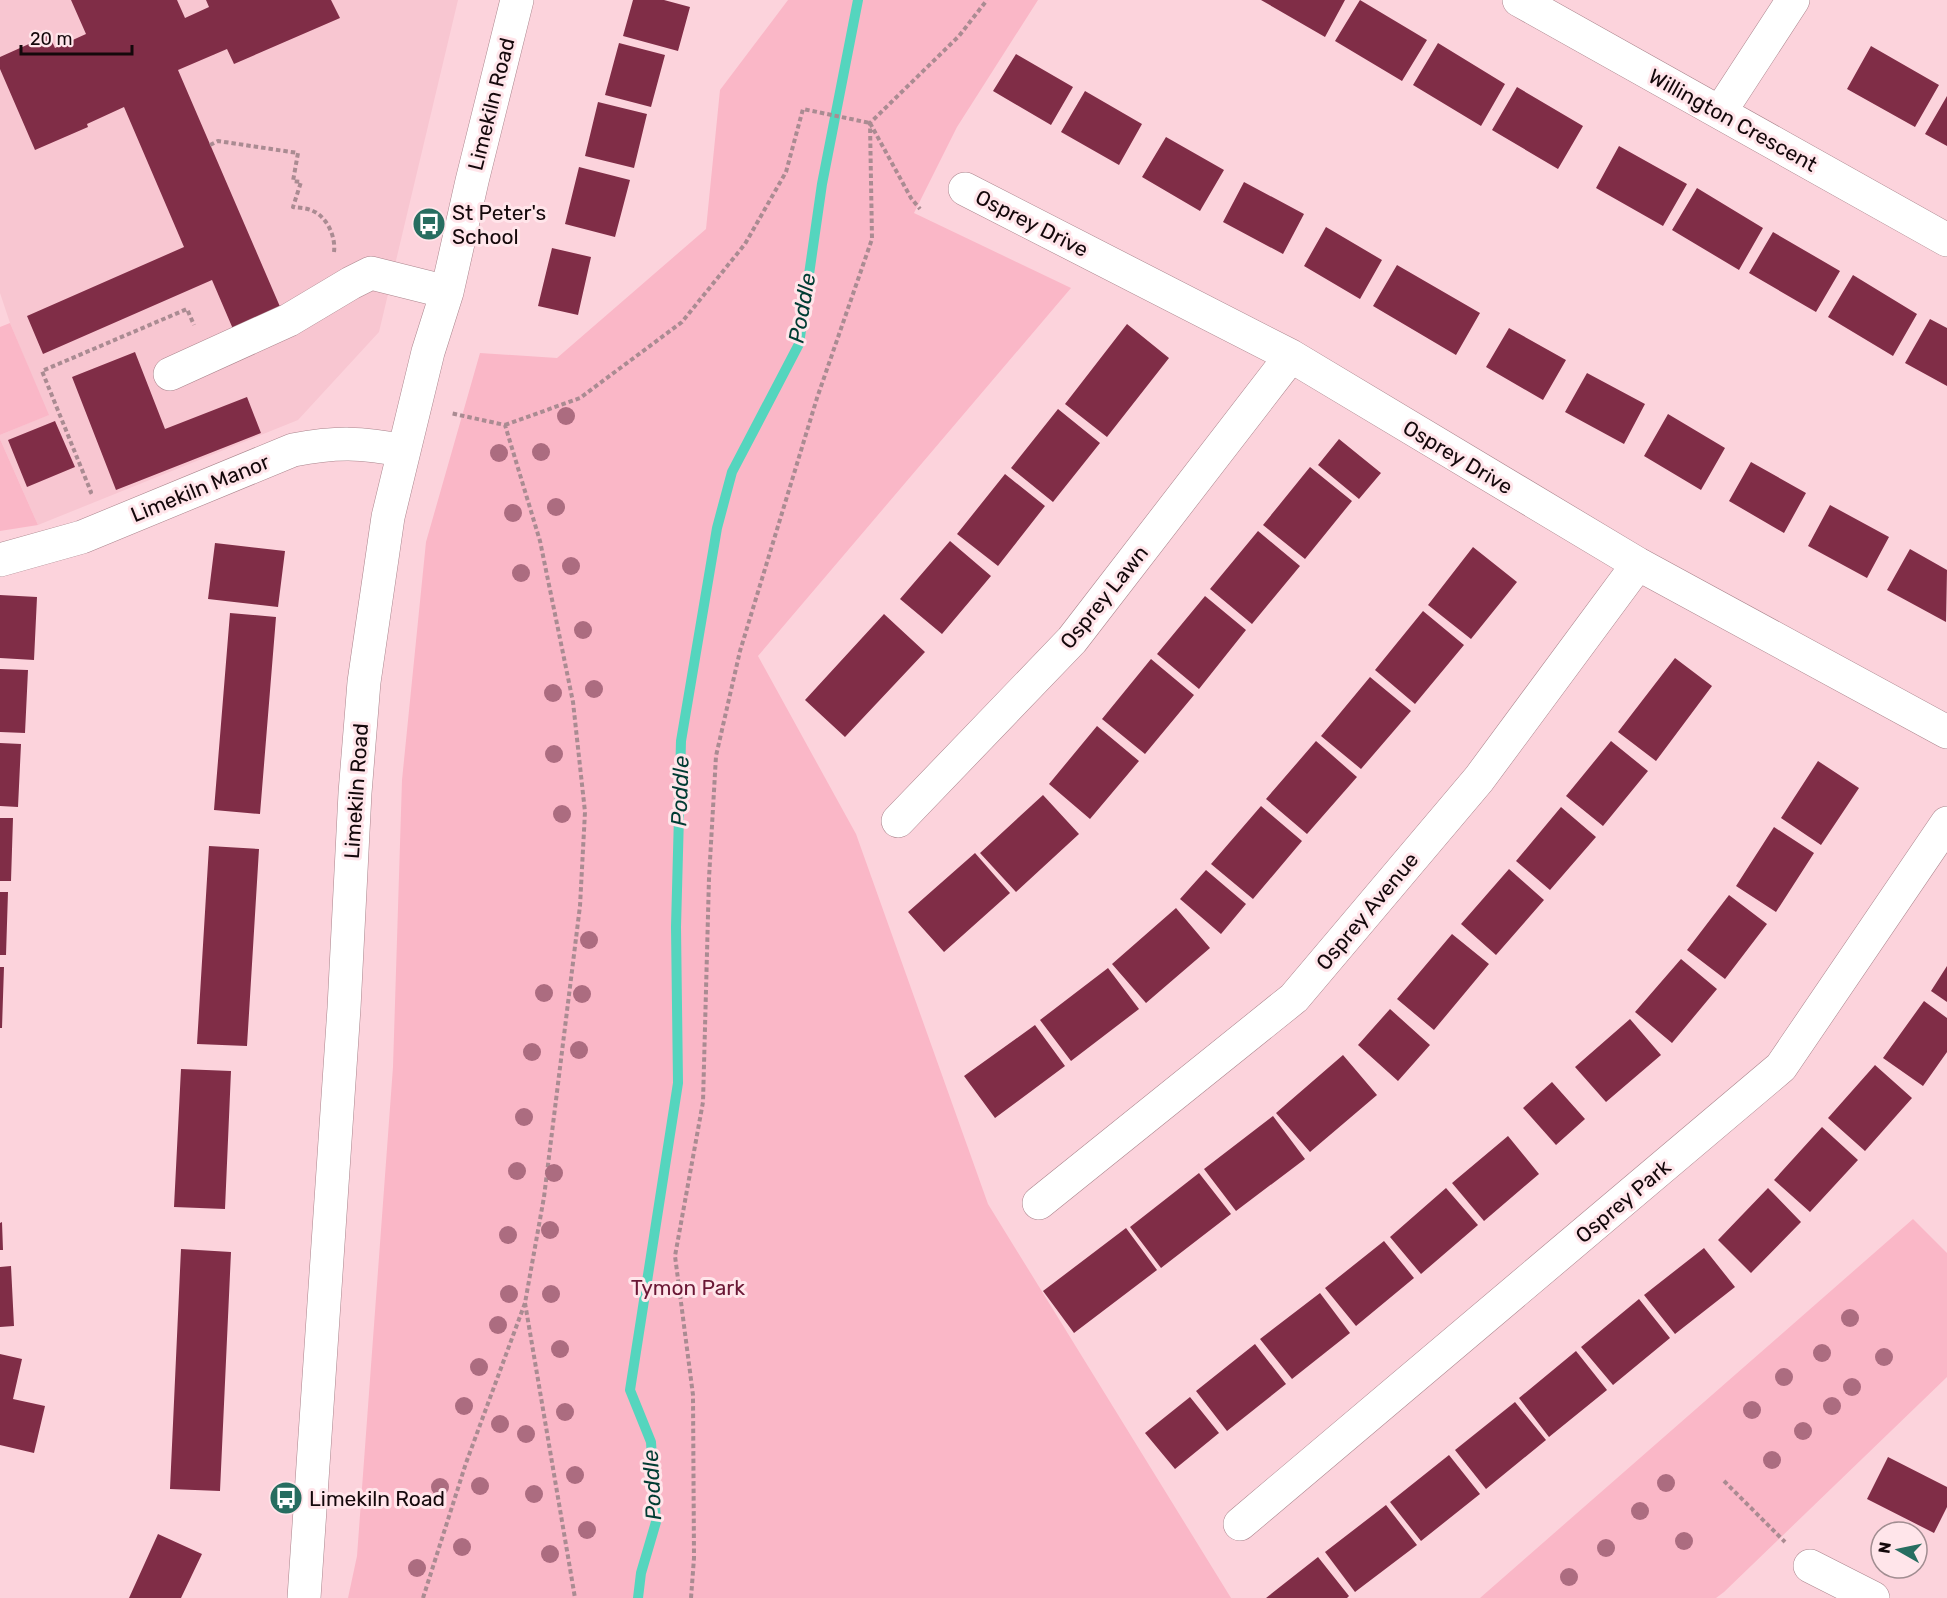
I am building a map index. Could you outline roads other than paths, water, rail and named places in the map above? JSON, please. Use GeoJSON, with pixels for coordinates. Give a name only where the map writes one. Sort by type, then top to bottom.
{"type":"FeatureCollection","features":[{"type":"Feature","properties":{"kind":"street","name":"Limekiln Road"},"geometry":{"type":"LineString","coordinates":[[304,1598],[364,682],[388,518],[428,352],[447,292],[517,0]]}},
{"type":"Feature","properties":{"kind":"street","name":"Willington Crescent"},"geometry":{"type":"LineString","coordinates":[[1519,0],[1947,240]]}},
{"type":"Feature","properties":{"kind":"street"},"geometry":{"type":"LineString","coordinates":[[1720,112],[1793,0]]}},
{"type":"Feature","properties":{"kind":"street","name":"Osprey Drive"},"geometry":{"type":"LineString","coordinates":[[966,189],[1291,356],[1638,564],[1947,732]]}},
{"type":"Feature","properties":{"kind":"street"},"geometry":{"type":"LineString","coordinates":[[170,374],[289,320],[370,273],[447,292]]}},
{"type":"Feature","properties":{"kind":"street","name":"Osprey Lawn"},"geometry":{"type":"LineString","coordinates":[[898,821],[1072,640],[1291,356]]}},
{"type":"Feature","properties":{"kind":"street","name":"Limekiln Manor"},"geometry":{"type":"LineString","coordinates":[[0,560],[82,537],[293,450],[325,444],[350,443],[404,451]]}},
{"type":"Feature","properties":{"kind":"street","name":"Osprey Avenue"},"geometry":{"type":"LineString","coordinates":[[1039,1203],[1294,998],[1479,779],[1638,564]]}},
{"type":"Feature","properties":{"kind":"street","name":"Osprey Park"},"geometry":{"type":"LineString","coordinates":[[1240,1524],[1781,1067],[1947,823]]}},
{"type":"Feature","properties":{"kind":"street"},"geometry":{"type":"LineString","coordinates":[[1799,1555],[1873,1598]]}},
{"type":"Feature","properties":{"kind":"waterway","name":"Poddle"},"geometry":{"type":"LineString","coordinates":[[638,1598],[641,1573],[656,1522],[651,1442],[630,1390],[678,1083],[676,927],[681,741],[717,528],[732,472],[799,344],[822,184],[858,0]]}},
{"type":"Feature","properties":{"kind":"place","name":"St Peter's School"},"geometry":{"type":"Point","coordinates":[429,224]}},
{"type":"Feature","properties":{"kind":"place","name":"Limekiln Road"},"geometry":{"type":"Point","coordinates":[286,1498]}},
{"type":"Feature","properties":{"kind":"park label","name":"Tymon Park"},"geometry":{"type":"Point","coordinates":[688,1287]}}]}
